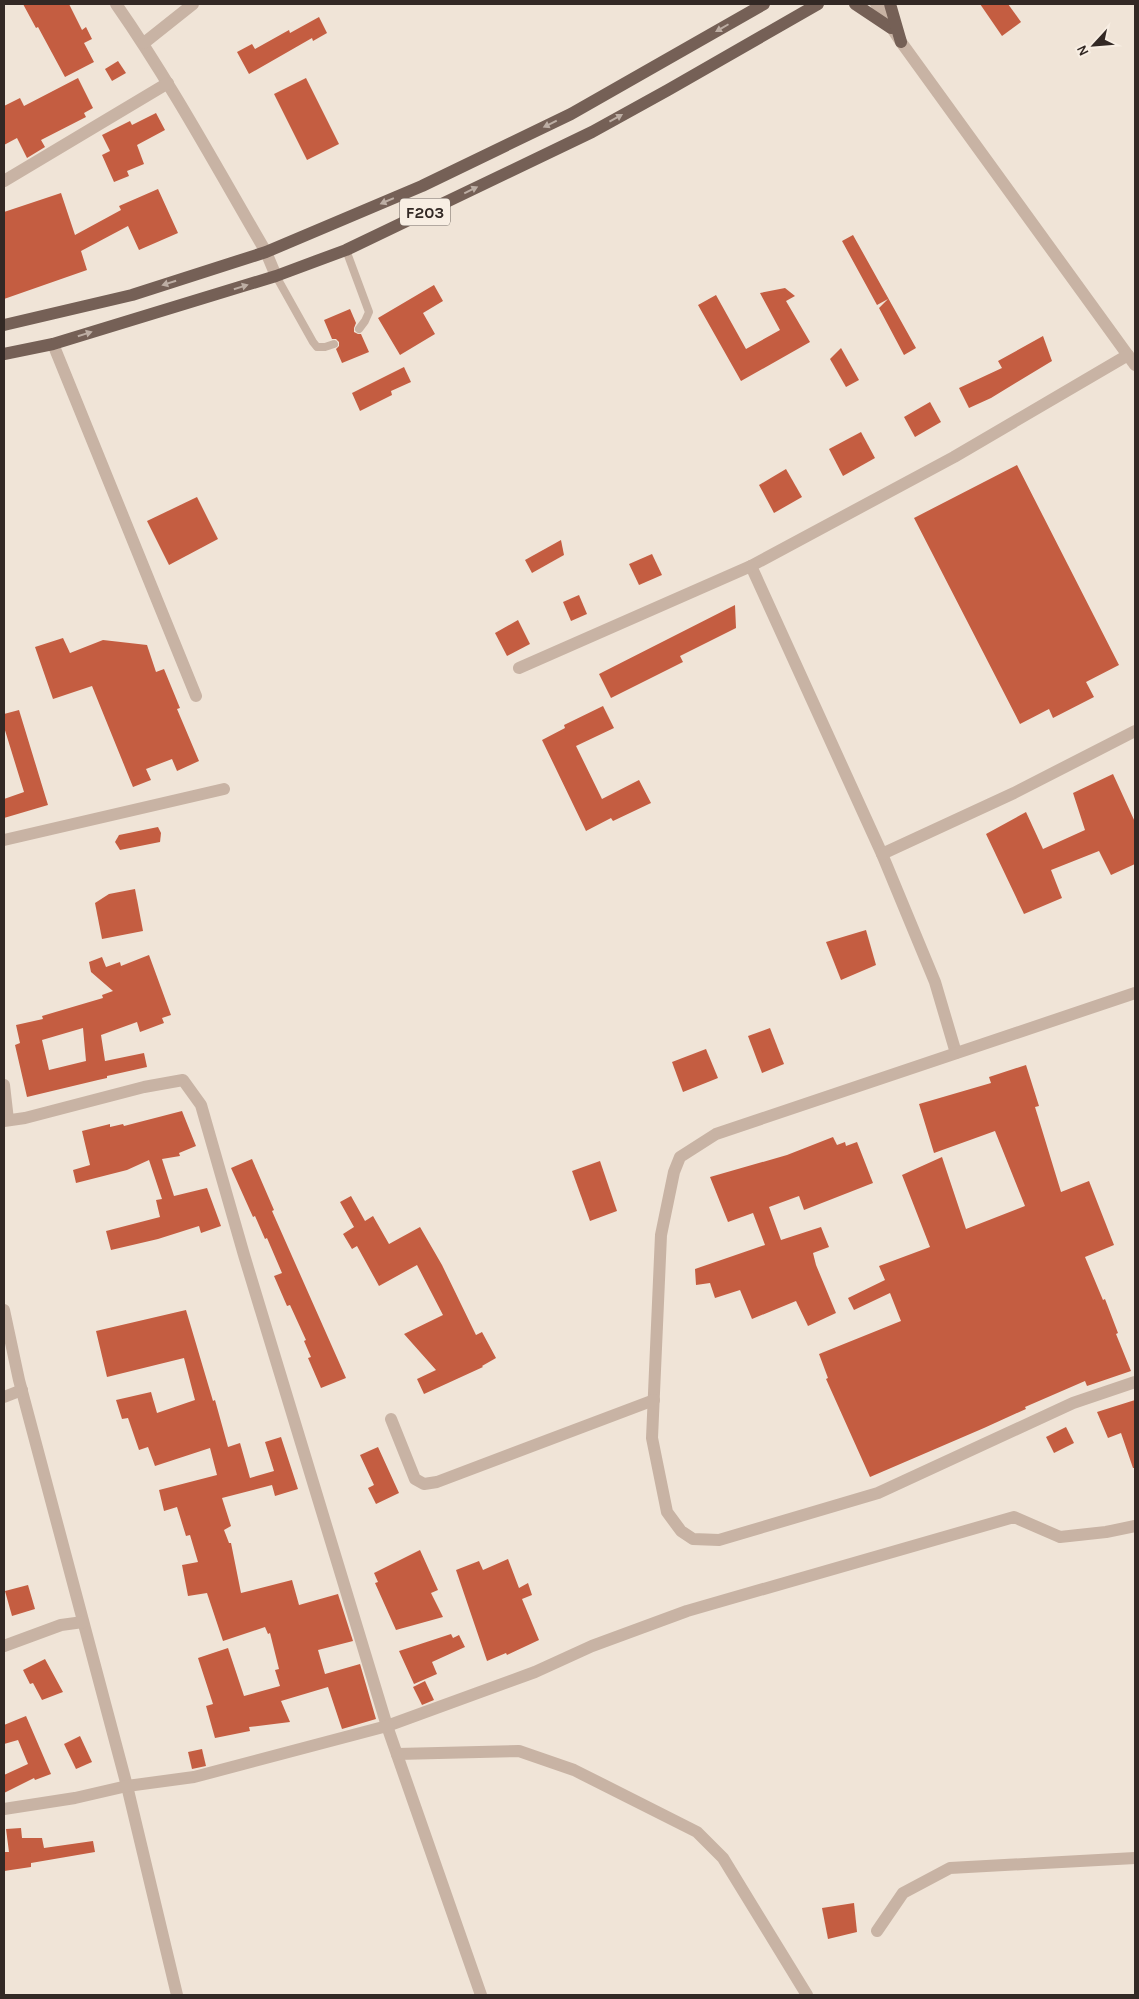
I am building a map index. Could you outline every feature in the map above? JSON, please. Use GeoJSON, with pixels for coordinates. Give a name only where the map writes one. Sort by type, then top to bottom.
{"type":"FeatureCollection","features":[{"type":"Feature","properties":{"kind":"main road","name":"F203"},"geometry":{"type":"LineString","coordinates":[[4,325],[132,295],[266,252],[422,186],[571,114],[764,4]]}},
{"type":"Feature","properties":{"kind":"main road","name":"F203"},"geometry":{"type":"LineString","coordinates":[[4,354],[53,344],[276,276],[346,250],[592,132],[818,4]]}},
{"type":"Feature","properties":{"kind":"main road"},"geometry":{"type":"LineString","coordinates":[[855,4],[891,28]]}},
{"type":"Feature","properties":{"kind":"main road"},"geometry":{"type":"LineString","coordinates":[[890,4],[902,42]]}},
{"type":"Feature","properties":{"kind":"street"},"geometry":{"type":"LineString","coordinates":[[116,4],[144,43],[168,83],[266,252],[276,276]]}},
{"type":"Feature","properties":{"kind":"street"},"geometry":{"type":"LineString","coordinates":[[144,43],[193,4]]}},
{"type":"Feature","properties":{"kind":"street"},"geometry":{"type":"LineString","coordinates":[[519,668],[751,566],[1132,360],[891,28],[876,4]]}},
{"type":"Feature","properties":{"kind":"street"},"geometry":{"type":"LineString","coordinates":[[4,181],[168,83]]}},
{"type":"Feature","properties":{"kind":"street"},"geometry":{"type":"LineString","coordinates":[[53,344],[196,696]]}},
{"type":"Feature","properties":{"kind":"street"},"geometry":{"type":"LineString","coordinates":[[751,566],[882,854],[935,982],[956,1053]]}},
{"type":"Feature","properties":{"kind":"street"},"geometry":{"type":"LineString","coordinates":[[882,854],[1014,793],[1135,731]]}},
{"type":"Feature","properties":{"kind":"street"},"geometry":{"type":"LineString","coordinates":[[4,840],[224,789]]}},
{"type":"Feature","properties":{"kind":"street"},"geometry":{"type":"LineString","coordinates":[[1135,993],[716,1134],[680,1157],[674,1172],[661,1235],[652,1438],[667,1512],[681,1531],[693,1539],[704,1541],[719,1540],[878,1493],[1073,1403],[1135,1382]]}},
{"type":"Feature","properties":{"kind":"street"},"geometry":{"type":"LineString","coordinates":[[4,1085],[6,1120],[25,1118],[144,1087],[183,1080],[202,1105],[244,1255],[387,1726],[481,1995]]}},
{"type":"Feature","properties":{"kind":"street"},"geometry":{"type":"LineString","coordinates":[[4,1310],[22,1390],[127,1786],[177,1995]]}},
{"type":"Feature","properties":{"kind":"street"},"geometry":{"type":"LineString","coordinates":[[4,1397],[22,1390]]}},
{"type":"Feature","properties":{"kind":"street"},"geometry":{"type":"LineString","coordinates":[[391,1419],[415,1479],[424,1484],[437,1482],[654,1400]]}},
{"type":"Feature","properties":{"kind":"street"},"geometry":{"type":"LineString","coordinates":[[4,1809],[75,1798],[127,1786],[207,1774],[387,1726],[535,1672],[592,1646],[687,1611],[1014,1517],[1060,1537],[1106,1532],[1135,1526]]}},
{"type":"Feature","properties":{"kind":"street"},"geometry":{"type":"LineString","coordinates":[[4,1646],[61,1625],[83,1622]]}},
{"type":"Feature","properties":{"kind":"street"},"geometry":{"type":"LineString","coordinates":[[397,1754],[519,1752],[574,1770],[697,1832],[723,1858],[807,1995]]}},
{"type":"Feature","properties":{"kind":"street"},"geometry":{"type":"LineString","coordinates":[[878,1931],[903,1893],[950,1868],[1135,1858]]}},
{"type":"Feature","properties":{"kind":"lane"},"geometry":{"type":"LineString","coordinates":[[346,250],[369,312],[359,329]]}},
{"type":"Feature","properties":{"kind":"lane"},"geometry":{"type":"LineString","coordinates":[[276,276],[317,347],[325,348],[334,344]]}},
{"type":"Feature","properties":{"kind":"building"},"geometry":{"type":"Polygon","coordinates":[[[23,4],[69,4],[82,30],[86,27],[92,39],[84,43],[94,62],[65,77],[38,27],[36,28],[23,4]]]}},
{"type":"Feature","properties":{"kind":"building"},"geometry":{"type":"Polygon","coordinates":[[[980,4],[1008,4],[1021,22],[1002,36],[980,4]]]}},
{"type":"Feature","properties":{"kind":"building"},"geometry":{"type":"Polygon","coordinates":[[[319,17],[327,33],[313,41],[312,38],[249,74],[237,52],[252,44],[255,49],[289,30],[290,33],[319,17]]]}},
{"type":"Feature","properties":{"kind":"building"},"geometry":{"type":"Polygon","coordinates":[[[118,61],[126,73],[112,81],[105,69],[118,61]]]}},
{"type":"Feature","properties":{"kind":"building"},"geometry":{"type":"Polygon","coordinates":[[[78,78],[93,108],[84,113],[86,117],[41,140],[45,147],[27,158],[17,138],[4,145],[4,106],[20,98],[24,106],[78,78]]]}},
{"type":"Feature","properties":{"kind":"building"},"geometry":{"type":"Polygon","coordinates":[[[306,78],[339,144],[307,160],[274,94],[306,78]]]}},
{"type":"Feature","properties":{"kind":"building"},"geometry":{"type":"Polygon","coordinates":[[[156,113],[165,130],[137,145],[144,164],[127,171],[129,176],[114,182],[102,155],[110,151],[102,135],[130,121],[132,125],[156,113]]]}},
{"type":"Feature","properties":{"kind":"building"},"geometry":{"type":"Polygon","coordinates":[[[158,189],[178,233],[139,250],[128,226],[81,251],[87,270],[4,299],[4,212],[61,193],[75,235],[121,210],[119,206],[158,189]]]}},
{"type":"Feature","properties":{"kind":"building"},"geometry":{"type":"Polygon","coordinates":[[[853,235],[916,348],[904,355],[879,308],[888,299],[877,305],[842,241],[853,235]]]}},
{"type":"Feature","properties":{"kind":"building"},"geometry":{"type":"Polygon","coordinates":[[[434,285],[443,301],[423,313],[435,334],[400,355],[378,318],[434,285]]]}},
{"type":"Feature","properties":{"kind":"building"},"geometry":{"type":"Polygon","coordinates":[[[785,288],[795,296],[786,301],[810,342],[741,381],[698,305],[716,295],[746,349],[780,330],[760,293],[785,288]]]}},
{"type":"Feature","properties":{"kind":"building"},"geometry":{"type":"Polygon","coordinates":[[[350,309],[356,323],[354,332],[361,334],[369,352],[342,363],[336,349],[339,346],[339,342],[336,339],[332,339],[324,320],[350,309]]]}},
{"type":"Feature","properties":{"kind":"building"},"geometry":{"type":"Polygon","coordinates":[[[1043,336],[1052,361],[991,398],[969,408],[959,388],[1002,368],[998,361],[1043,336]]]}},
{"type":"Feature","properties":{"kind":"building"},"geometry":{"type":"Polygon","coordinates":[[[841,348],[859,380],[846,387],[830,359],[841,348]]]}},
{"type":"Feature","properties":{"kind":"building"},"geometry":{"type":"Polygon","coordinates":[[[404,367],[411,382],[391,391],[392,395],[360,411],[352,393],[404,367]]]}},
{"type":"Feature","properties":{"kind":"building"},"geometry":{"type":"Polygon","coordinates":[[[930,402],[941,422],[915,437],[904,417],[930,402]]]}},
{"type":"Feature","properties":{"kind":"building"},"geometry":{"type":"Polygon","coordinates":[[[861,432],[875,458],[843,476],[829,449],[861,432]]]}},
{"type":"Feature","properties":{"kind":"building"},"geometry":{"type":"Polygon","coordinates":[[[1017,465],[1119,665],[1086,682],[1094,697],[1053,718],[1049,709],[1020,724],[914,518],[1017,465]]]}},
{"type":"Feature","properties":{"kind":"building"},"geometry":{"type":"Polygon","coordinates":[[[786,469],[802,497],[774,513],[759,485],[786,469]]]}},
{"type":"Feature","properties":{"kind":"building"},"geometry":{"type":"Polygon","coordinates":[[[197,497],[218,539],[169,565],[147,521],[197,497]]]}},
{"type":"Feature","properties":{"kind":"building"},"geometry":{"type":"Polygon","coordinates":[[[561,540],[564,555],[532,573],[525,560],[561,540]]]}},
{"type":"Feature","properties":{"kind":"building"},"geometry":{"type":"Polygon","coordinates":[[[652,554],[662,575],[639,585],[629,564],[652,554]]]}},
{"type":"Feature","properties":{"kind":"building"},"geometry":{"type":"Polygon","coordinates":[[[579,595],[587,614],[571,621],[563,602],[579,595]]]}},
{"type":"Feature","properties":{"kind":"building"},"geometry":{"type":"Polygon","coordinates":[[[735,605],[736,628],[680,656],[683,662],[611,698],[599,674],[735,605]]]}},
{"type":"Feature","properties":{"kind":"building"},"geometry":{"type":"Polygon","coordinates":[[[518,620],[530,644],[507,656],[495,633],[518,620]]]}},
{"type":"Feature","properties":{"kind":"building"},"geometry":{"type":"Polygon","coordinates":[[[63,638],[70,653],[103,640],[147,645],[156,672],[164,669],[180,708],[177,709],[199,761],[177,771],[172,759],[146,769],[151,780],[133,787],[92,686],[53,699],[35,647],[63,638]]]}},
{"type":"Feature","properties":{"kind":"building"},"geometry":{"type":"Polygon","coordinates":[[[603,706],[614,728],[576,746],[602,799],[639,780],[651,803],[613,821],[611,818],[586,831],[542,740],[565,728],[564,725],[603,706]]]}},
{"type":"Feature","properties":{"kind":"building"},"geometry":{"type":"Polygon","coordinates":[[[19,710],[48,805],[4,818],[4,799],[24,792],[4,727],[4,714],[19,710]]]}},
{"type":"Feature","properties":{"kind":"building"},"geometry":{"type":"Polygon","coordinates":[[[1113,774],[1135,822],[1135,864],[1111,875],[1099,851],[1051,870],[1062,898],[1024,914],[986,834],[1026,812],[1043,849],[1085,830],[1073,793],[1113,774]]]}},
{"type":"Feature","properties":{"kind":"building"},"geometry":{"type":"Polygon","coordinates":[[[158,827],[161,833],[160,842],[120,850],[115,842],[119,835],[158,827]]]}},
{"type":"Feature","properties":{"kind":"building"},"geometry":{"type":"Polygon","coordinates":[[[135,889],[143,931],[102,939],[95,903],[109,894],[135,889]]]}},
{"type":"Feature","properties":{"kind":"building"},"geometry":{"type":"Polygon","coordinates":[[[866,930],[876,965],[841,980],[826,942],[866,930]]]}},
{"type":"Feature","properties":{"kind":"building"},"geometry":{"type":"Polygon","coordinates":[[[149,955],[171,1015],[162,1018],[164,1023],[140,1032],[137,1022],[101,1035],[105,1061],[144,1053],[147,1067],[27,1097],[15,1045],[20,1043],[16,1025],[43,1019],[42,1016],[103,998],[102,995],[113,991],[91,972],[89,962],[102,957],[106,967],[120,962],[121,966],[149,955]],[[83,1028],[42,1040],[49,1070],[86,1061],[83,1028]]]}},
{"type":"Feature","properties":{"kind":"building"},"geometry":{"type":"Polygon","coordinates":[[[770,1028],[784,1064],[762,1073],[748,1036],[770,1028]]]}},
{"type":"Feature","properties":{"kind":"building"},"geometry":{"type":"Polygon","coordinates":[[[706,1049],[718,1078],[683,1092],[672,1062],[706,1049]]]}},
{"type":"Feature","properties":{"kind":"building"},"geometry":{"type":"Polygon","coordinates":[[[1026,1065],[1039,1106],[1035,1107],[1061,1192],[1089,1181],[1114,1245],[1085,1257],[1103,1300],[1105,1299],[1118,1333],[1116,1334],[1131,1371],[1087,1386],[1085,1381],[1025,1407],[1026,1409],[984,1428],[870,1477],[826,1379],[828,1378],[819,1354],[901,1321],[890,1293],[854,1310],[848,1298],[885,1280],[879,1266],[930,1247],[902,1175],[942,1157],[966,1229],[1025,1206],[995,1131],[934,1153],[919,1104],[991,1083],[989,1077],[1026,1065]]]}},
{"type":"Feature","properties":{"kind":"building"},"geometry":{"type":"Polygon","coordinates":[[[182,1111],[196,1146],[179,1153],[180,1156],[162,1159],[174,1196],[207,1188],[221,1226],[201,1233],[199,1226],[158,1239],[111,1250],[106,1231],[160,1217],[156,1200],[162,1199],[149,1160],[127,1170],[76,1183],[73,1170],[90,1165],[82,1131],[110,1124],[110,1127],[123,1124],[124,1126],[182,1111]]]}},
{"type":"Feature","properties":{"kind":"building"},"geometry":{"type":"Polygon","coordinates":[[[833,1137],[837,1145],[845,1142],[846,1146],[857,1142],[873,1183],[804,1210],[799,1196],[769,1207],[781,1240],[821,1227],[829,1247],[813,1253],[836,1313],[808,1326],[796,1301],[752,1319],[740,1290],[715,1298],[710,1283],[696,1285],[695,1269],[765,1245],[753,1213],[728,1222],[710,1177],[787,1155],[833,1137]]]}},
{"type":"Feature","properties":{"kind":"building"},"geometry":{"type":"Polygon","coordinates":[[[252,1159],[274,1210],[272,1211],[346,1378],[321,1388],[308,1358],[311,1357],[304,1341],[306,1340],[290,1305],[287,1306],[274,1276],[282,1273],[267,1238],[265,1239],[255,1216],[253,1217],[231,1168],[252,1159]]]}},
{"type":"Feature","properties":{"kind":"building"},"geometry":{"type":"Polygon","coordinates":[[[600,1161],[617,1211],[590,1221],[572,1171],[600,1161]]]}},
{"type":"Feature","properties":{"kind":"building"},"geometry":{"type":"Polygon","coordinates":[[[351,1196],[365,1221],[373,1216],[389,1244],[420,1227],[442,1265],[476,1335],[482,1332],[496,1358],[483,1367],[424,1394],[417,1379],[436,1370],[404,1334],[443,1315],[417,1265],[379,1286],[357,1246],[352,1249],[343,1234],[354,1227],[340,1202],[351,1196]]]}},
{"type":"Feature","properties":{"kind":"building"},"geometry":{"type":"Polygon","coordinates":[[[186,1310],[228,1447],[240,1443],[250,1478],[274,1471],[265,1442],[281,1437],[298,1489],[275,1496],[272,1485],[222,1498],[231,1526],[224,1530],[229,1543],[231,1543],[241,1593],[292,1580],[299,1605],[338,1594],[353,1641],[318,1650],[325,1674],[360,1664],[376,1719],[342,1729],[328,1687],[281,1701],[290,1722],[249,1727],[250,1731],[215,1738],[206,1706],[213,1704],[198,1658],[228,1648],[244,1696],[280,1686],[275,1670],[279,1669],[270,1633],[268,1634],[265,1627],[223,1641],[207,1593],[188,1596],[182,1565],[198,1562],[190,1535],[186,1536],[177,1507],[164,1511],[159,1490],[217,1475],[210,1448],[155,1466],[148,1447],[139,1450],[128,1418],[122,1419],[116,1400],[151,1392],[157,1413],[195,1400],[184,1358],[107,1377],[96,1331],[186,1310]]]}},
{"type":"Feature","properties":{"kind":"building"},"geometry":{"type":"Polygon","coordinates":[[[1135,1400],[1135,1468],[1133,1468],[1121,1433],[1108,1438],[1097,1412],[1135,1400]]]}},
{"type":"Feature","properties":{"kind":"building"},"geometry":{"type":"Polygon","coordinates":[[[1066,1427],[1074,1443],[1054,1453],[1046,1437],[1066,1427]]]}},
{"type":"Feature","properties":{"kind":"building"},"geometry":{"type":"Polygon","coordinates":[[[378,1447],[399,1493],[376,1504],[368,1488],[374,1485],[360,1455],[378,1447]]]}},
{"type":"Feature","properties":{"kind":"building"},"geometry":{"type":"Polygon","coordinates":[[[420,1550],[438,1590],[431,1593],[443,1617],[396,1630],[375,1583],[378,1582],[374,1573],[420,1550]]]}},
{"type":"Feature","properties":{"kind":"building"},"geometry":{"type":"Polygon","coordinates":[[[508,1559],[519,1588],[528,1583],[532,1595],[522,1599],[539,1640],[507,1655],[506,1653],[487,1661],[456,1570],[479,1561],[483,1570],[508,1559]]]}},
{"type":"Feature","properties":{"kind":"building"},"geometry":{"type":"Polygon","coordinates":[[[28,1585],[35,1609],[12,1616],[5,1591],[28,1585]]]}},
{"type":"Feature","properties":{"kind":"building"},"geometry":{"type":"Polygon","coordinates":[[[451,1634],[453,1638],[459,1635],[465,1647],[432,1662],[437,1674],[414,1684],[399,1651],[451,1634]]]}},
{"type":"Feature","properties":{"kind":"building"},"geometry":{"type":"Polygon","coordinates":[[[45,1659],[63,1692],[42,1700],[33,1683],[30,1684],[23,1670],[45,1659]]]}},
{"type":"Feature","properties":{"kind":"building"},"geometry":{"type":"Polygon","coordinates":[[[425,1681],[434,1700],[422,1705],[413,1687],[425,1681]]]}},
{"type":"Feature","properties":{"kind":"building"},"geometry":{"type":"Polygon","coordinates":[[[26,1716],[51,1774],[35,1780],[34,1778],[4,1793],[4,1775],[28,1764],[18,1740],[4,1744],[4,1725],[26,1716]]]}},
{"type":"Feature","properties":{"kind":"building"},"geometry":{"type":"Polygon","coordinates":[[[80,1736],[92,1762],[76,1769],[64,1744],[80,1736]]]}},
{"type":"Feature","properties":{"kind":"building"},"geometry":{"type":"Polygon","coordinates":[[[202,1749],[206,1766],[192,1769],[188,1752],[202,1749]]]}},
{"type":"Feature","properties":{"kind":"building"},"geometry":{"type":"Polygon","coordinates":[[[21,1828],[22,1838],[42,1838],[44,1848],[93,1841],[95,1852],[31,1863],[31,1867],[4,1871],[4,1852],[9,1852],[6,1829],[21,1828]]]}},
{"type":"Feature","properties":{"kind":"building"},"geometry":{"type":"Polygon","coordinates":[[[854,1903],[857,1932],[828,1939],[822,1908],[854,1903]]]}}]}
